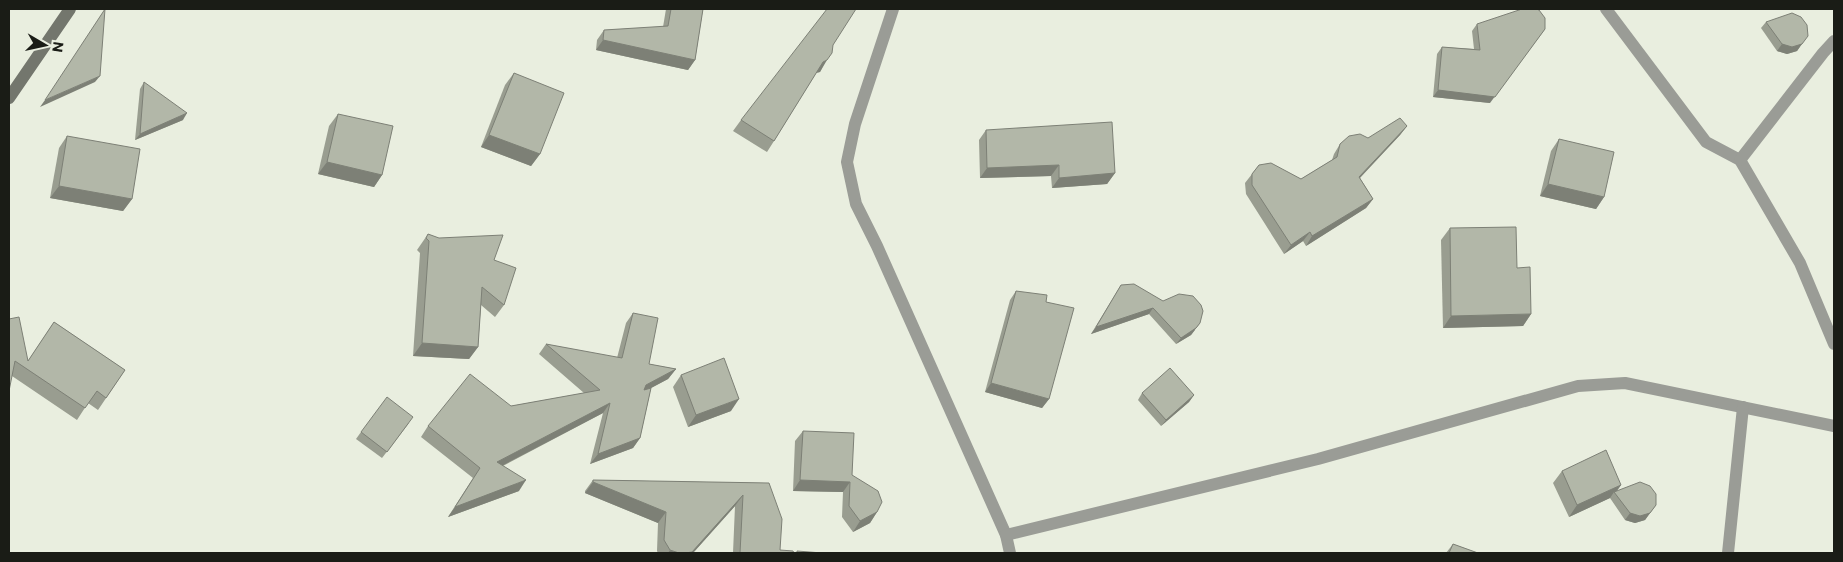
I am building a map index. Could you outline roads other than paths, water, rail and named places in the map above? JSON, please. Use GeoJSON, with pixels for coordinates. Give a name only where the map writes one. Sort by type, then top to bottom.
{"type":"FeatureCollection","features":[{"type":"Feature","properties":{"kind":"street"},"geometry":{"type":"LineString","coordinates":[[9,98],[70,9]]}},
{"type":"Feature","properties":{"kind":"street"},"geometry":{"type":"LineString","coordinates":[[894,9],[856,124],[847,162],[856,204],[877,246],[1006,535],[1010,553]]}},
{"type":"Feature","properties":{"kind":"street"},"geometry":{"type":"LineString","coordinates":[[1606,9],[1706,142],[1740,160],[1800,263],[1834,344]]}},
{"type":"Feature","properties":{"kind":"street"},"geometry":{"type":"LineString","coordinates":[[1740,160],[1834,41]]}},
{"type":"Feature","properties":{"kind":"street"},"geometry":{"type":"LineString","coordinates":[[1006,535],[1318,459],[1578,386],[1625,383],[1834,426]]}},
{"type":"Feature","properties":{"kind":"street"},"geometry":{"type":"LineString","coordinates":[[1728,553],[1742,407]]}}]}
